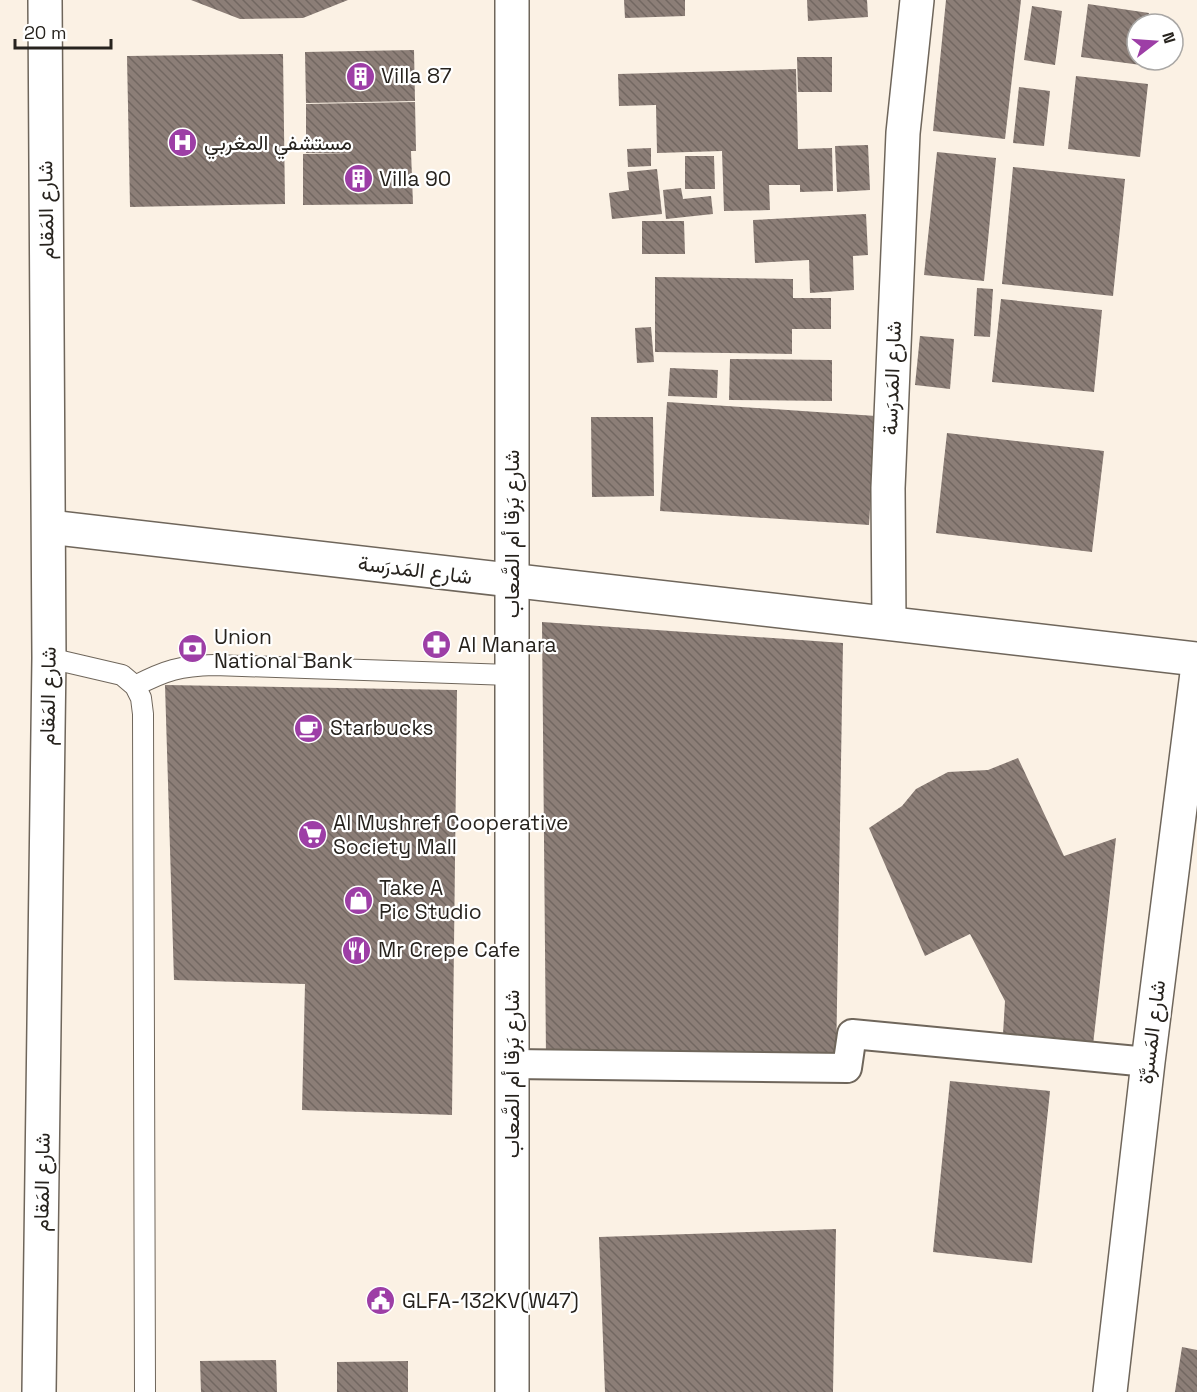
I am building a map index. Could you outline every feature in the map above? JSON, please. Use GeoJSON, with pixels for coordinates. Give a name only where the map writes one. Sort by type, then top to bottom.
{"type":"FeatureCollection","features":[{"type":"Feature","properties":{"kind":"street","name":"شارع المَقام"},"geometry":{"type":"LineString","coordinates":[[39,1392],[49,658],[45,0]]}},
{"type":"Feature","properties":{"kind":"street","name":"شارع بَرقا أم الصَّعاب"},"geometry":{"type":"LineString","coordinates":[[512,0],[512,1392]]}},
{"type":"Feature","properties":{"kind":"street","name":"شارع المَدرَسة"},"geometry":{"type":"LineString","coordinates":[[889,622],[888,488],[903,133],[917,0]]}},
{"type":"Feature","properties":{"kind":"street","name":"شارع المَدرَسة"},"geometry":{"type":"LineString","coordinates":[[49,527],[1197,659]]}},
{"type":"Feature","properties":{"kind":"street","name":"شارع المَسرَّة"},"geometry":{"type":"LineString","coordinates":[[1110,1392],[1148,1062],[1197,673]]}},
{"type":"Feature","properties":{"kind":"street"},"geometry":{"type":"LineString","coordinates":[[512,1064],[847,1068],[852,1034],[1148,1062]]}},
{"type":"Feature","properties":{"kind":"lane"},"geometry":{"type":"LineString","coordinates":[[49,658],[122,675],[135,686],[141,698],[143,714],[145,1392]]}},
{"type":"Feature","properties":{"kind":"lane"},"geometry":{"type":"LineString","coordinates":[[135,686],[163,672],[187,666],[205,665],[512,675]]}},
{"type":"Feature","properties":{"kind":"building"},"geometry":{"type":"Polygon","coordinates":[[[191,0],[348,0],[303,18],[240,19],[191,0]]]}},
{"type":"Feature","properties":{"kind":"building"},"geometry":{"type":"Polygon","coordinates":[[[624,0],[685,0],[685,16],[625,18],[624,0]]]}},
{"type":"Feature","properties":{"kind":"building"},"geometry":{"type":"Polygon","coordinates":[[[807,0],[867,0],[868,17],[808,21],[807,0]]]}},
{"type":"Feature","properties":{"kind":"building"},"geometry":{"type":"Polygon","coordinates":[[[946,0],[1021,0],[1005,139],[933,131],[946,0]]]}},
{"type":"Feature","properties":{"kind":"building"},"geometry":{"type":"Polygon","coordinates":[[[1088,4],[1142,12],[1125,12],[1125,63],[1081,57],[1088,4]]]}},
{"type":"Feature","properties":{"kind":"building"},"geometry":{"type":"Polygon","coordinates":[[[1032,6],[1062,11],[1055,65],[1024,60],[1032,6]]]}},
{"type":"Feature","properties":{"kind":"building","name":"Villa 87"},"geometry":{"type":"Polygon","coordinates":[[[414,50],[415,101],[306,103],[305,52],[414,50]]]}},
{"type":"Feature","properties":{"kind":"building"},"geometry":{"type":"Polygon","coordinates":[[[283,54],[285,204],[130,207],[127,56],[283,54]]]}},
{"type":"Feature","properties":{"kind":"building"},"geometry":{"type":"Polygon","coordinates":[[[797,57],[832,57],[832,92],[798,92],[797,57]]]}},
{"type":"Feature","properties":{"kind":"building"},"geometry":{"type":"Polygon","coordinates":[[[796,69],[798,149],[832,148],[833,191],[800,192],[800,185],[769,185],[770,210],[724,211],[722,151],[657,153],[656,105],[619,106],[618,74],[796,69]]]}},
{"type":"Feature","properties":{"kind":"building"},"geometry":{"type":"Polygon","coordinates":[[[1076,76],[1148,84],[1140,157],[1068,149],[1076,76]]]}},
{"type":"Feature","properties":{"kind":"building"},"geometry":{"type":"Polygon","coordinates":[[[1019,87],[1050,91],[1044,146],[1013,143],[1019,87]]]}},
{"type":"Feature","properties":{"kind":"building"},"geometry":{"type":"Polygon","coordinates":[[[415,102],[416,151],[411,151],[413,204],[303,205],[303,154],[354,153],[306,153],[306,104],[415,102]]]}},
{"type":"Feature","properties":{"kind":"building"},"geometry":{"type":"Polygon","coordinates":[[[868,145],[870,190],[837,192],[835,146],[868,145]]]}},
{"type":"Feature","properties":{"kind":"building"},"geometry":{"type":"Polygon","coordinates":[[[651,148],[651,166],[628,167],[627,149],[651,148]]]}},
{"type":"Feature","properties":{"kind":"building"},"geometry":{"type":"Polygon","coordinates":[[[937,152],[996,158],[984,281],[924,275],[937,152]]]}},
{"type":"Feature","properties":{"kind":"building"},"geometry":{"type":"Polygon","coordinates":[[[685,156],[714,156],[715,189],[685,189],[685,156]]]}},
{"type":"Feature","properties":{"kind":"building"},"geometry":{"type":"Polygon","coordinates":[[[1013,167],[1125,179],[1113,296],[1002,284],[1013,167]]]}},
{"type":"Feature","properties":{"kind":"building"},"geometry":{"type":"Polygon","coordinates":[[[657,169],[662,214],[612,219],[609,193],[629,190],[627,172],[657,169]]]}},
{"type":"Feature","properties":{"kind":"building"},"geometry":{"type":"Polygon","coordinates":[[[681,188],[683,199],[711,196],[713,214],[666,219],[663,190],[681,188]]]}},
{"type":"Feature","properties":{"kind":"building"},"geometry":{"type":"Polygon","coordinates":[[[866,214],[868,255],[853,256],[854,290],[810,293],[809,260],[755,263],[753,220],[866,214]]]}},
{"type":"Feature","properties":{"kind":"building"},"geometry":{"type":"Polygon","coordinates":[[[642,221],[684,221],[685,254],[642,254],[642,221]]]}},
{"type":"Feature","properties":{"kind":"building"},"geometry":{"type":"Polygon","coordinates":[[[655,277],[793,279],[793,298],[831,298],[831,329],[792,329],[792,354],[655,352],[655,277]]]}},
{"type":"Feature","properties":{"kind":"building"},"geometry":{"type":"Polygon","coordinates":[[[977,288],[993,289],[990,337],[974,336],[977,288]]]}},
{"type":"Feature","properties":{"kind":"building"},"geometry":{"type":"Polygon","coordinates":[[[1001,299],[1102,310],[1094,392],[992,382],[1001,299]]]}},
{"type":"Feature","properties":{"kind":"building"},"geometry":{"type":"Polygon","coordinates":[[[651,327],[654,362],[637,363],[635,328],[651,327]]]}},
{"type":"Feature","properties":{"kind":"building"},"geometry":{"type":"Polygon","coordinates":[[[920,336],[954,339],[950,389],[915,385],[920,336]]]}},
{"type":"Feature","properties":{"kind":"building"},"geometry":{"type":"Polygon","coordinates":[[[730,359],[832,360],[832,401],[729,400],[730,359]]]}},
{"type":"Feature","properties":{"kind":"building"},"geometry":{"type":"Polygon","coordinates":[[[670,368],[718,370],[717,398],[668,396],[670,368]]]}},
{"type":"Feature","properties":{"kind":"building"},"geometry":{"type":"Polygon","coordinates":[[[667,402],[876,416],[869,525],[660,511],[667,402]]]}},
{"type":"Feature","properties":{"kind":"building"},"geometry":{"type":"Polygon","coordinates":[[[591,417],[653,417],[654,496],[592,497],[591,417]]]}},
{"type":"Feature","properties":{"kind":"building"},"geometry":{"type":"Polygon","coordinates":[[[947,433],[1104,451],[1092,552],[936,533],[947,433]]]}},
{"type":"Feature","properties":{"kind":"building"},"geometry":{"type":"Polygon","coordinates":[[[542,622],[843,643],[836,1063],[546,1057],[542,622]]]}},
{"type":"Feature","properties":{"kind":"building","name":"Al Mushref Cooperative Society Mall"},"geometry":{"type":"Polygon","coordinates":[[[165,685],[457,690],[452,1115],[302,1110],[305,984],[174,980],[165,685]]]}},
{"type":"Feature","properties":{"kind":"building"},"geometry":{"type":"Polygon","coordinates":[[[1018,758],[1064,856],[1116,838],[1093,1045],[1003,1034],[1005,1001],[970,934],[925,956],[869,828],[902,806],[916,789],[948,772],[988,770],[1018,758]]]}},
{"type":"Feature","properties":{"kind":"building"},"geometry":{"type":"Polygon","coordinates":[[[950,1081],[1050,1091],[1032,1263],[933,1252],[950,1081]]]}},
{"type":"Feature","properties":{"kind":"building"},"geometry":{"type":"Polygon","coordinates":[[[836,1229],[833,1392],[605,1392],[599,1237],[836,1229]]]}},
{"type":"Feature","properties":{"kind":"building"},"geometry":{"type":"Polygon","coordinates":[[[1182,1347],[1197,1350],[1197,1392],[1175,1392],[1182,1347]]]}},
{"type":"Feature","properties":{"kind":"building"},"geometry":{"type":"Polygon","coordinates":[[[276,1360],[277,1392],[201,1392],[200,1361],[276,1360]]]}},
{"type":"Feature","properties":{"kind":"building"},"geometry":{"type":"Polygon","coordinates":[[[408,1361],[408,1392],[337,1392],[337,1362],[408,1361]]]}},
{"type":"Feature","properties":{"kind":"place","name":"Villa 87"},"geometry":{"type":"Point","coordinates":[360,76]}},
{"type":"Feature","properties":{"kind":"place","name":"مستشفي المغربي"},"geometry":{"type":"Point","coordinates":[183,143]}},
{"type":"Feature","properties":{"kind":"place","name":"Villa 90"},"geometry":{"type":"Point","coordinates":[358,179]}},
{"type":"Feature","properties":{"kind":"place","name":"Al Manara"},"geometry":{"type":"Point","coordinates":[437,645]}},
{"type":"Feature","properties":{"kind":"place","name":"Union National Bank"},"geometry":{"type":"Point","coordinates":[193,649]}},
{"type":"Feature","properties":{"kind":"place","name":"Starbucks"},"geometry":{"type":"Point","coordinates":[309,728]}},
{"type":"Feature","properties":{"kind":"place","name":"Al Mushref Cooperative Society Mall"},"geometry":{"type":"Point","coordinates":[312,835]}},
{"type":"Feature","properties":{"kind":"place","name":"Take A Pic Studio"},"geometry":{"type":"Point","coordinates":[358,900]}},
{"type":"Feature","properties":{"kind":"place","name":"Mr Crepe Cafe"},"geometry":{"type":"Point","coordinates":[357,950]}},
{"type":"Feature","properties":{"kind":"place","name":"GLFA-132KV(W47)"},"geometry":{"type":"Point","coordinates":[381,1301]}}]}
